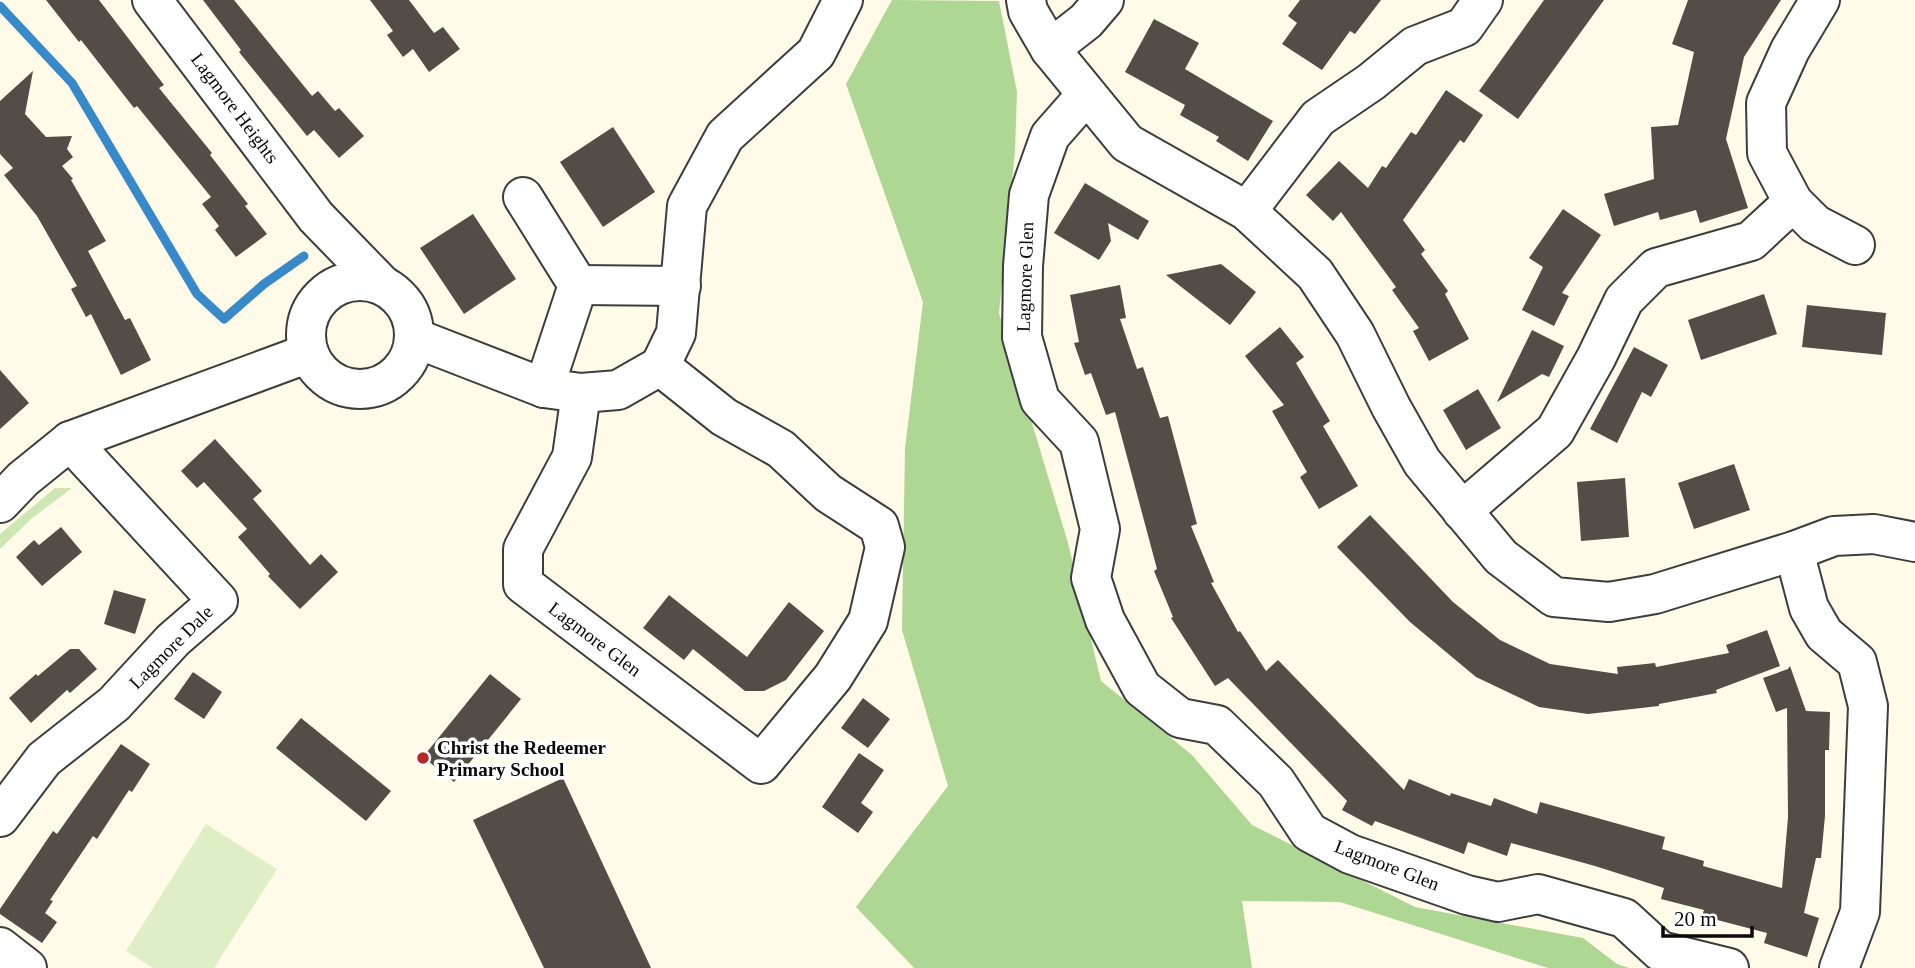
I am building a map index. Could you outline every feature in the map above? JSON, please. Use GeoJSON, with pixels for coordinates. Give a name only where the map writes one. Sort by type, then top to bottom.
{"type":"FeatureCollection","features":[{"type":"Feature","properties":{"kind":"street","name":"Lagmore Heights"},"geometry":{"type":"LineString","coordinates":[[152,0],[316,216],[382,285]]}},
{"type":"Feature","properties":{"kind":"street"},"geometry":{"type":"LineString","coordinates":[[415,338],[562,391],[618,390],[660,366],[676,333],[687,206],[725,136],[816,53],[843,0]]}},
{"type":"Feature","properties":{"kind":"street"},"geometry":{"type":"LineString","coordinates":[[1026,0],[1028,11],[1050,50],[1127,143],[1247,211],[1315,274],[1355,334],[1422,462],[1501,557],[1554,597],[1609,602],[1655,594],[1794,551],[1833,536],[1874,534],[1915,542]]}},
{"type":"Feature","properties":{"kind":"street"},"geometry":{"type":"LineString","coordinates":[[1050,50],[1086,21],[1104,0]]}},
{"type":"Feature","properties":{"kind":"street"},"geometry":{"type":"LineString","coordinates":[[1247,211],[1318,118],[1371,82],[1415,46],[1464,27],[1482,0]]}},
{"type":"Feature","properties":{"kind":"street"},"geometry":{"type":"LineString","coordinates":[[1820,0],[1790,50],[1766,103],[1767,153],[1793,202],[1815,224],[1855,244]]}},
{"type":"Feature","properties":{"kind":"street","name":"Lagmore Glen"},"geometry":{"type":"LineString","coordinates":[[1086,95],[1050,136],[1029,195],[1023,265],[1023,337],[1040,400],[1079,442],[1100,529],[1091,578],[1104,620],[1142,688],[1180,718],[1217,725],[1276,782],[1309,832],[1350,854],[1467,895],[1498,902],[1538,894],[1624,918],[1660,951],[1729,968]]}},
{"type":"Feature","properties":{"kind":"street"},"geometry":{"type":"LineString","coordinates":[[523,197],[578,285],[681,286]]}},
{"type":"Feature","properties":{"kind":"street"},"geometry":{"type":"LineString","coordinates":[[1462,511],[1555,431],[1624,300],[1656,268],[1751,241],[1793,202]]}},
{"type":"Feature","properties":{"kind":"street","name":"Lagmore Heights"},"geometry":{"type":"LineString","coordinates":[[316,216],[335,287]]}},
{"type":"Feature","properties":{"kind":"street"},"geometry":{"type":"LineString","coordinates":[[366,281],[382,285],[396,294],[407,307],[413,321],[415,338],[411,356],[400,372],[386,383],[368,389],[349,389],[332,382],[318,369],[309,353],[307,323],[322,296],[335,287],[349,282],[366,281]]}},
{"type":"Feature","properties":{"kind":"street","name":"Lagmore Glen"},"geometry":{"type":"LineString","coordinates":[[578,285],[562,391],[572,457],[523,549],[523,584],[761,764],[834,677],[868,621],[885,547],[879,526],[828,493],[781,449],[724,417],[660,366]]}},
{"type":"Feature","properties":{"kind":"street"},"geometry":{"type":"LineString","coordinates":[[0,503],[23,479],[70,441],[309,353]]}},
{"type":"Feature","properties":{"kind":"street","name":"Lagmore Dale"},"geometry":{"type":"LineString","coordinates":[[0,817],[44,759],[114,704],[173,640],[218,601],[70,441]]}},
{"type":"Feature","properties":{"kind":"street"},"geometry":{"type":"LineString","coordinates":[[1794,551],[1809,608],[1824,634],[1857,662],[1868,706],[1860,912],[1839,968]]}},
{"type":"Feature","properties":{"kind":"street"},"geometry":{"type":"LineString","coordinates":[[0,947],[27,968]]}},
{"type":"Feature","properties":{"kind":"green space"},"geometry":{"type":"Polygon","coordinates":[[[892,0],[999,1],[1017,92],[1015,151],[999,313],[1068,543],[1101,681],[1192,755],[1252,825],[1415,907],[1583,938],[1617,964],[1629,968],[1548,968],[1340,902],[1242,901],[1252,968],[914,968],[856,907],[948,786],[902,630],[905,448],[923,302],[846,84],[892,0]]]}},
{"type":"Feature","properties":{"kind":"green space"},"geometry":{"type":"Polygon","coordinates":[[[55,488],[72,488],[31,519],[0,549],[0,534],[55,488]]]}},
{"type":"Feature","properties":{"kind":"green space"},"geometry":{"type":"Polygon","coordinates":[[[206,824],[277,869],[214,968],[153,968],[126,951],[206,824]]]}},
{"type":"Feature","properties":{"kind":"building"},"geometry":{"type":"Polygon","coordinates":[[[46,0],[99,0],[164,85],[159,88],[212,153],[210,155],[248,204],[245,206],[267,234],[236,257],[215,230],[219,226],[202,204],[211,197],[46,0]]]}},
{"type":"Feature","properties":{"kind":"building"},"geometry":{"type":"Polygon","coordinates":[[[203,0],[234,0],[312,96],[318,91],[335,111],[339,108],[364,136],[339,158],[314,130],[307,136],[239,52],[241,50],[203,0]]]}},
{"type":"Feature","properties":{"kind":"building"},"geometry":{"type":"Polygon","coordinates":[[[370,0],[409,0],[434,33],[443,27],[460,49],[429,72],[413,49],[403,57],[387,35],[393,31],[370,0]]]}},
{"type":"Feature","properties":{"kind":"building"},"geometry":{"type":"Polygon","coordinates":[[[1300,0],[1381,0],[1355,34],[1350,31],[1322,70],[1282,44],[1297,23],[1288,16],[1300,0]]]}},
{"type":"Feature","properties":{"kind":"building"},"geometry":{"type":"Polygon","coordinates":[[[1544,0],[1604,0],[1518,119],[1479,91],[1544,0]]]}},
{"type":"Feature","properties":{"kind":"building"},"geometry":{"type":"Polygon","coordinates":[[[1688,0],[1781,0],[1744,57],[1726,139],[1748,208],[1700,223],[1696,210],[1660,220],[1658,212],[1614,226],[1604,194],[1654,179],[1651,127],[1678,125],[1694,52],[1672,44],[1688,0]]]}},
{"type":"Feature","properties":{"kind":"building"},"geometry":{"type":"Polygon","coordinates":[[[1154,19],[1199,43],[1185,69],[1273,121],[1248,161],[1216,141],[1219,137],[1180,115],[1185,105],[1125,72],[1154,19]]]}},
{"type":"Feature","properties":{"kind":"building"},"geometry":{"type":"Polygon","coordinates":[[[33,71],[25,114],[46,137],[72,136],[67,149],[73,157],[62,166],[73,179],[71,180],[106,241],[88,251],[125,320],[130,318],[151,360],[121,375],[91,314],[86,317],[71,289],[77,286],[37,216],[4,175],[13,168],[0,154],[0,101],[33,71]]]}},
{"type":"Feature","properties":{"kind":"building"},"geometry":{"type":"Polygon","coordinates":[[[1446,90],[1483,115],[1464,143],[1460,140],[1403,220],[1425,250],[1421,254],[1448,291],[1445,294],[1469,339],[1429,361],[1413,331],[1419,328],[1392,290],[1396,287],[1341,212],[1333,221],[1306,195],[1339,161],[1368,188],[1382,166],[1386,168],[1411,132],[1416,135],[1446,90]]]}},
{"type":"Feature","properties":{"kind":"building"},"geometry":{"type":"Polygon","coordinates":[[[613,127],[655,192],[603,227],[560,162],[613,127]]]}},
{"type":"Feature","properties":{"kind":"building"},"geometry":{"type":"Polygon","coordinates":[[[1085,183],[1149,221],[1138,240],[1108,223],[1111,241],[1099,260],[1054,233],[1085,183]]]}},
{"type":"Feature","properties":{"kind":"building"},"geometry":{"type":"Polygon","coordinates":[[[1563,209],[1601,235],[1562,293],[1569,296],[1554,326],[1522,310],[1543,267],[1529,258],[1563,209]]]}},
{"type":"Feature","properties":{"kind":"building"},"geometry":{"type":"Polygon","coordinates":[[[473,214],[516,279],[464,314],[420,248],[473,214]]]}},
{"type":"Feature","properties":{"kind":"building"},"geometry":{"type":"Polygon","coordinates":[[[1221,264],[1256,292],[1230,325],[1166,275],[1221,264]]]}},
{"type":"Feature","properties":{"kind":"building"},"geometry":{"type":"Polygon","coordinates":[[[1120,285],[1126,318],[1120,319],[1137,369],[1143,367],[1160,418],[1168,416],[1197,524],[1191,526],[1214,582],[1211,583],[1238,632],[1240,631],[1266,671],[1278,660],[1404,790],[1409,779],[1450,796],[1451,793],[1491,806],[1494,798],[1537,814],[1540,802],[1665,837],[1662,849],[1704,861],[1703,866],[1782,888],[1788,817],[1787,708],[1776,712],[1763,678],[1790,666],[1806,711],[1830,712],[1829,750],[1825,750],[1825,816],[1821,858],[1816,858],[1804,913],[1819,918],[1807,957],[1764,943],[1767,933],[1702,916],[1704,910],[1661,899],[1664,888],[1595,866],[1511,843],[1507,856],[1468,842],[1464,854],[1375,821],[1372,826],[1342,810],[1347,801],[1228,678],[1215,686],[1171,618],[1173,617],[1154,571],[1157,569],[1115,412],[1106,415],[1091,373],[1085,375],[1074,343],[1079,342],[1070,295],[1120,285]]]}},
{"type":"Feature","properties":{"kind":"building"},"geometry":{"type":"Polygon","coordinates":[[[1764,294],[1777,334],[1701,360],[1688,320],[1764,294]]]}},
{"type":"Feature","properties":{"kind":"building"},"geometry":{"type":"Polygon","coordinates":[[[1807,305],[1886,313],[1882,355],[1802,347],[1807,305]]]}},
{"type":"Feature","properties":{"kind":"building"},"geometry":{"type":"Polygon","coordinates":[[[1280,327],[1304,357],[1296,363],[1330,421],[1323,426],[1358,486],[1319,509],[1300,477],[1307,472],[1272,411],[1284,405],[1245,356],[1280,327]]]}},
{"type":"Feature","properties":{"kind":"building"},"geometry":{"type":"Polygon","coordinates":[[[1532,330],[1564,346],[1549,377],[1542,374],[1497,402],[1532,330]]]}},
{"type":"Feature","properties":{"kind":"building"},"geometry":{"type":"Polygon","coordinates":[[[1634,347],[1668,365],[1651,397],[1642,392],[1617,443],[1590,429],[1634,347]]]}},
{"type":"Feature","properties":{"kind":"building"},"geometry":{"type":"Polygon","coordinates":[[[0,370],[29,403],[0,429],[0,370]]]}},
{"type":"Feature","properties":{"kind":"building"},"geometry":{"type":"Polygon","coordinates":[[[1478,389],[1501,428],[1466,450],[1443,410],[1478,389]]]}},
{"type":"Feature","properties":{"kind":"building"},"geometry":{"type":"Polygon","coordinates":[[[215,439],[262,491],[253,499],[310,565],[321,554],[338,572],[300,609],[268,576],[270,574],[238,537],[247,529],[204,482],[197,488],[181,471],[215,439]]]}},
{"type":"Feature","properties":{"kind":"building"},"geometry":{"type":"Polygon","coordinates":[[[1734,464],[1750,510],[1694,529],[1678,483],[1734,464]]]}},
{"type":"Feature","properties":{"kind":"building"},"geometry":{"type":"Polygon","coordinates":[[[1625,478],[1629,537],[1581,541],[1577,482],[1625,478]]]}},
{"type":"Feature","properties":{"kind":"building"},"geometry":{"type":"Polygon","coordinates":[[[1370,515],[1453,602],[1500,640],[1550,664],[1618,674],[1617,667],[1655,663],[1656,667],[1729,653],[1726,645],[1767,630],[1780,666],[1716,690],[1717,693],[1659,706],[1588,714],[1539,707],[1476,677],[1410,622],[1337,547],[1370,515]]]}},
{"type":"Feature","properties":{"kind":"building"},"geometry":{"type":"Polygon","coordinates":[[[61,527],[82,552],[42,586],[16,557],[34,540],[39,545],[61,527]]]}},
{"type":"Feature","properties":{"kind":"building"},"geometry":{"type":"Polygon","coordinates":[[[114,590],[146,599],[135,634],[104,624],[114,590]]]}},
{"type":"Feature","properties":{"kind":"building"},"geometry":{"type":"Polygon","coordinates":[[[669,595],[747,657],[789,602],[824,631],[786,680],[764,691],[745,691],[693,649],[684,660],[643,628],[669,595]]]}},
{"type":"Feature","properties":{"kind":"building"},"geometry":{"type":"Polygon","coordinates":[[[70,649],[79,649],[97,669],[70,693],[67,690],[31,723],[9,698],[70,649]]]}},
{"type":"Feature","properties":{"kind":"building"},"geometry":{"type":"Polygon","coordinates":[[[193,672],[222,692],[204,719],[174,699],[193,672]]]}},
{"type":"Feature","properties":{"kind":"building"},"geometry":{"type":"Polygon","coordinates":[[[490,674],[521,699],[454,782],[423,757],[490,674]]]}},
{"type":"Feature","properties":{"kind":"building"},"geometry":{"type":"Polygon","coordinates":[[[863,698],[890,719],[868,748],[841,728],[863,698]]]}},
{"type":"Feature","properties":{"kind":"building"},"geometry":{"type":"Polygon","coordinates":[[[301,718],[391,791],[366,821],[276,748],[301,718]]]}},
{"type":"Feature","properties":{"kind":"building"},"geometry":{"type":"Polygon","coordinates":[[[121,744],[150,764],[132,792],[129,790],[97,839],[93,836],[50,900],[53,901],[45,913],[57,922],[42,943],[0,914],[0,909],[53,831],[57,834],[121,744]]]}},
{"type":"Feature","properties":{"kind":"building"},"geometry":{"type":"Polygon","coordinates":[[[859,753],[884,770],[861,803],[873,812],[858,833],[822,807],[859,753]]]}},
{"type":"Feature","properties":{"kind":"building"},"geometry":{"type":"Polygon","coordinates":[[[563,778],[651,968],[544,968],[473,820],[563,778]]]}},
{"type":"Feature","properties":{"kind":"waterway"},"geometry":{"type":"LineString","coordinates":[[0,6],[72,83],[197,294],[224,319],[264,284],[304,256]]}},
{"type":"Feature","properties":{"kind":"place","name":"Christ the Redeemer Primary School"},"geometry":{"type":"Point","coordinates":[423,758]}}]}
